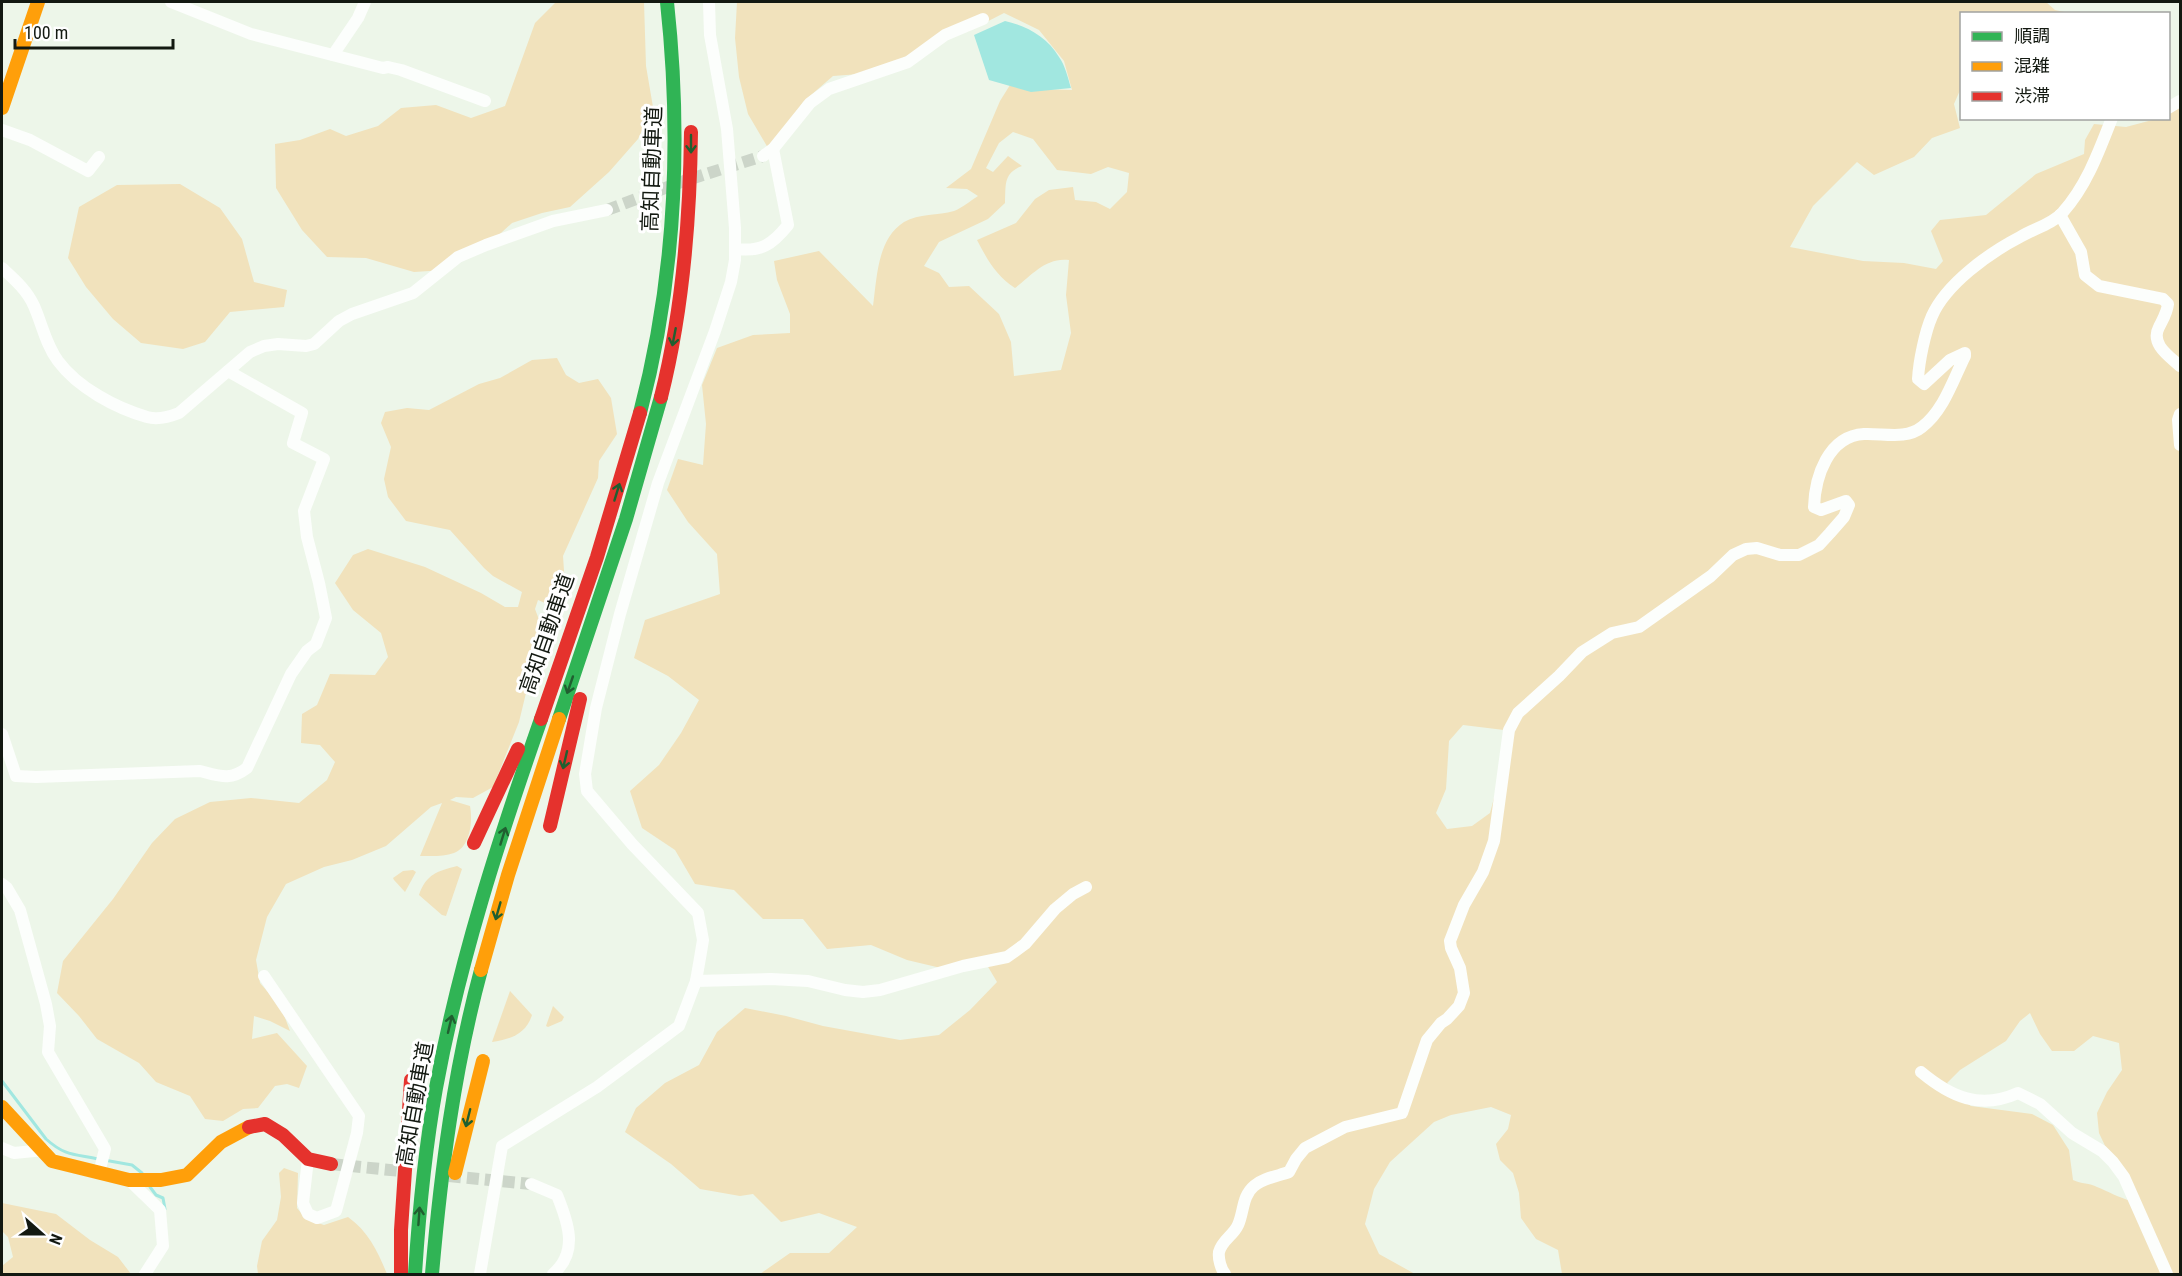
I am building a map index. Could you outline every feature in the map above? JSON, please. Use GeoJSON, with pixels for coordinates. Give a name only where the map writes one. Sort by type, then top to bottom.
{"type":"FeatureCollection","features":[{"type":"Feature","properties":{"kind":"main road"},"geometry":{"type":"LineString","coordinates":[[2,108],[39,2]]}},
{"type":"Feature","properties":{"kind":"main road","name":"高知自動車道"},"geometry":{"type":"LineString","coordinates":[[415,1275],[420,1205],[431,1123],[444,1051],[462,977],[524,770],[610,515],[648,384],[662,311],[671,240],[676,112],[673,49],[667,2]]}},
{"type":"Feature","properties":{"kind":"main road","name":"高知自動車道"},"geometry":{"type":"LineString","coordinates":[[432,1275],[448,1126],[478,982],[518,843],[627,520],[665,383],[679,311],[687,242],[691,120]]}},
{"type":"Feature","properties":{"kind":"main road"},"geometry":{"type":"LineString","coordinates":[[474,843],[536,711],[610,515]]}},
{"type":"Feature","properties":{"kind":"main road"},"geometry":{"type":"LineString","coordinates":[[550,826],[568,745],[627,520]]}},
{"type":"Feature","properties":{"kind":"main road"},"geometry":{"type":"LineString","coordinates":[[441,1275],[450,1198],[483,1061]]}},
{"type":"Feature","properties":{"kind":"main road"},"geometry":{"type":"LineString","coordinates":[[401,1275],[401,1230],[411,1080]]}},
{"type":"Feature","properties":{"kind":"main road"},"geometry":{"type":"LineString","coordinates":[[2,1107],[52,1161],[101,1164],[134,1180],[154,1180],[187,1174],[221,1142],[254,1125],[265,1124],[283,1135],[308,1159],[331,1164]]}},
{"type":"Feature","properties":{"kind":"street"},"geometry":{"type":"LineString","coordinates":[[171,2],[251,34],[383,68],[401,70],[485,101]]}},
{"type":"Feature","properties":{"kind":"street"},"geometry":{"type":"LineString","coordinates":[[333,55],[358,18],[365,2]]}},
{"type":"Feature","properties":{"kind":"street"},"geometry":{"type":"LineString","coordinates":[[480,1275],[502,1146],[597,1087],[679,1026],[696,981],[703,940],[698,913],[632,844],[587,791],[585,774],[596,708],[620,614],[658,483],[731,282],[735,260],[727,129],[710,35],[709,2]]}},
{"type":"Feature","properties":{"kind":"street"},"geometry":{"type":"LineString","coordinates":[[735,249],[752,250],[766,247],[788,225],[768,153],[810,103],[829,89],[908,62],[945,35],[984,19]]}},
{"type":"Feature","properties":{"kind":"street"},"geometry":{"type":"LineString","coordinates":[[1225,1275],[1218,1255],[1223,1242],[1237,1228],[1247,1194],[1254,1185],[1289,1172],[1305,1148],[1345,1126],[1402,1113],[1427,1040],[1459,1006],[1464,993],[1460,968],[1450,941],[1464,905],[1483,872],[1494,841],[1509,730],[1518,713],[1582,652],[1605,637],[1639,627],[1711,576],[1733,555],[1746,549],[1756,548],[1780,555],[1799,555],[1819,544],[1844,517],[1849,505],[1846,501],[1821,510],[1814,507],[1815,489],[1830,452],[1846,438],[1862,434],[1912,433],[1923,427],[1942,405],[1965,353],[1950,360],[1924,384],[1918,379],[1919,366],[1932,315],[1950,289],[1976,266],[2018,237],[2060,215],[2091,171],[2111,120]]}},
{"type":"Feature","properties":{"kind":"street"},"geometry":{"type":"LineString","coordinates":[[2,130],[30,140],[87,171],[99,157]]}},
{"type":"Feature","properties":{"kind":"street"},"geometry":{"type":"LineString","coordinates":[[2,268],[20,284],[34,305],[57,359],[70,375],[95,393],[119,405],[149,417],[170,417],[179,413],[250,352],[264,346],[278,344],[306,346],[314,344],[339,321],[352,314],[413,293],[447,265],[486,245],[553,221],[607,210]]}},
{"type":"Feature","properties":{"kind":"street"},"geometry":{"type":"LineString","coordinates":[[2060,215],[2081,252],[2085,275],[2098,286],[2163,299],[2168,304],[2167,313],[2157,330],[2157,341],[2165,353],[2181,366]]}},
{"type":"Feature","properties":{"kind":"street"},"geometry":{"type":"LineString","coordinates":[[2,734],[16,776],[200,771],[224,777],[237,776],[247,768],[291,674],[307,651],[316,644],[326,618],[307,537],[304,511],[324,459],[293,443],[303,413],[228,371]]}},
{"type":"Feature","properties":{"kind":"street"},"geometry":{"type":"LineString","coordinates":[[2181,414],[2178,420],[2178,430],[2181,445]]}},
{"type":"Feature","properties":{"kind":"street"},"geometry":{"type":"LineString","coordinates":[[2,884],[7,888],[20,910],[46,1004],[50,1026],[48,1052],[105,1149],[101,1164]]}},
{"type":"Feature","properties":{"kind":"street"},"geometry":{"type":"LineString","coordinates":[[696,981],[771,979],[807,981],[854,991],[880,990],[963,966],[1007,957],[1025,944],[1055,909],[1073,894],[1086,887]]}},
{"type":"Feature","properties":{"kind":"street"},"geometry":{"type":"LineString","coordinates":[[264,976],[359,1116],[357,1133],[336,1211],[316,1218],[308,1214],[303,1203],[308,1159]]}},
{"type":"Feature","properties":{"kind":"street"},"geometry":{"type":"LineString","coordinates":[[1921,1071],[1937,1085],[1954,1095],[1972,1100],[1980,1101],[2018,1093],[2040,1104],[2072,1132],[2102,1151],[2124,1177],[2167,1275]]}},
{"type":"Feature","properties":{"kind":"street"},"geometry":{"type":"LineString","coordinates":[[2,1148],[14,1153],[44,1150]]}},
{"type":"Feature","properties":{"kind":"street"},"geometry":{"type":"LineString","coordinates":[[134,1180],[160,1210],[163,1246],[145,1275]]}},
{"type":"Feature","properties":{"kind":"street"},"geometry":{"type":"LineString","coordinates":[[531,1184],[557,1195],[567,1217],[570,1235],[569,1248],[561,1268],[553,1275]]}},
{"type":"Feature","properties":{"kind":"shaded area"},"geometry":{"type":"Polygon","coordinates":[[[556,2],[644,2],[646,66],[653,107],[638,139],[609,172],[570,207],[512,223],[490,243],[445,270],[414,272],[366,258],[327,257],[302,230],[276,188],[275,144],[300,140],[330,129],[346,136],[378,126],[401,108],[436,105],[471,118],[505,106],[535,23],[556,2]]]}},
{"type":"Feature","properties":{"kind":"shaded area"},"geometry":{"type":"Polygon","coordinates":[[[737,2],[2046,2],[2055,10],[2064,12],[1960,12],[1960,90],[1954,104],[1960,128],[1932,138],[1914,157],[1874,175],[1857,162],[1813,206],[1790,247],[1863,261],[1904,263],[1936,269],[1943,261],[1931,231],[1940,220],[1986,215],[2036,174],[2084,154],[2085,140],[2094,124],[2126,127],[2152,120],[2170,120],[2170,112],[2180,106],[2180,1274],[1562,1274],[1558,1250],[1536,1239],[1521,1218],[1519,1193],[1513,1173],[1500,1160],[1496,1144],[1508,1129],[1511,1115],[1491,1107],[1451,1115],[1434,1122],[1390,1162],[1374,1189],[1365,1224],[1379,1254],[1415,1274],[760,1274],[790,1253],[829,1253],[857,1227],[819,1213],[781,1222],[753,1194],[740,1196],[700,1189],[671,1164],[625,1132],[636,1108],[665,1083],[699,1065],[717,1032],[745,1008],[823,1026],[900,1040],[939,1035],[970,1010],[997,982],[984,960],[945,969],[907,960],[871,945],[827,949],[803,919],[763,919],[734,890],[695,884],[675,850],[642,828],[630,791],[659,765],[681,733],[699,700],[668,676],[634,658],[645,620],[720,594],[717,554],[688,522],[667,490],[678,459],[703,465],[706,424],[702,385],[717,348],[753,335],[790,333],[790,314],[777,280],[774,261],[819,251],[873,306],[877,272],[883,249],[895,229],[916,217],[954,211],[978,196],[967,189],[946,188],[971,169],[1000,101],[1015,77],[1032,89],[1072,90],[1064,61],[1039,30],[1004,13],[969,31],[943,38],[873,73],[833,76],[803,102],[782,136],[768,148],[748,114],[739,77],[735,38],[737,2]],[[1013,132],[999,143],[986,168],[993,172],[1008,156],[1022,166],[1011,172],[1007,180],[1005,203],[988,219],[939,242],[924,266],[939,273],[949,287],[969,286],[999,314],[1011,342],[1014,376],[1061,370],[1071,333],[1066,295],[1069,260],[1046,264],[1015,288],[997,273],[977,240],[1016,223],[1035,199],[1049,190],[1073,187],[1075,200],[1096,202],[1110,209],[1127,192],[1129,173],[1108,167],[1091,174],[1057,170],[1033,139],[1013,132]],[[1463,725],[1449,741],[1446,789],[1436,813],[1447,829],[1472,826],[1490,813],[1498,783],[1504,730],[1463,725]],[[2030,1013],[2020,1021],[2006,1041],[1960,1070],[1947,1083],[1958,1097],[1971,1106],[2032,1114],[2053,1125],[2069,1150],[2073,1180],[2131,1201],[2099,1133],[2097,1113],[2107,1092],[2122,1070],[2119,1043],[2093,1036],[2074,1051],[2052,1051],[2040,1034],[2030,1013]]]}},
{"type":"Feature","properties":{"kind":"shaded area"},"geometry":{"type":"Polygon","coordinates":[[[180,184],[220,208],[242,239],[254,282],[287,290],[284,307],[230,312],[205,342],[183,349],[141,343],[113,319],[86,287],[68,258],[79,207],[117,185],[180,184]]]}},
{"type":"Feature","properties":{"kind":"shaded area"},"geometry":{"type":"Polygon","coordinates":[[[557,358],[566,375],[579,383],[598,379],[611,398],[617,434],[599,461],[598,478],[563,556],[565,585],[563,611],[538,600],[535,609],[546,638],[541,659],[526,693],[519,722],[493,787],[473,798],[456,797],[450,800],[470,806],[471,812],[467,840],[454,853],[441,856],[420,856],[442,803],[431,807],[386,846],[352,860],[324,867],[286,884],[267,917],[256,960],[260,983],[281,1007],[290,1031],[254,1016],[252,1039],[277,1033],[307,1066],[299,1088],[287,1084],[275,1086],[258,1108],[243,1109],[223,1121],[205,1119],[190,1096],[156,1082],[139,1063],[97,1039],[57,993],[63,961],[113,899],[152,843],[175,819],[210,802],[251,798],[299,803],[327,780],[335,762],[320,745],[301,743],[302,714],[317,705],[330,674],[375,675],[388,657],[381,633],[353,610],[335,583],[353,555],[368,549],[425,567],[505,607],[518,607],[522,592],[493,576],[450,530],[406,521],[388,497],[384,479],[391,447],[381,423],[385,412],[407,408],[429,410],[479,384],[500,378],[532,360],[557,358]]]}},
{"type":"Feature","properties":{"kind":"shaded area"},"geometry":{"type":"Polygon","coordinates":[[[457,866],[462,869],[446,916],[442,915],[419,895],[425,882],[434,874],[457,866]]]}},
{"type":"Feature","properties":{"kind":"shaded area"},"geometry":{"type":"Polygon","coordinates":[[[403,871],[416,872],[405,892],[393,878],[403,871]]]}},
{"type":"Feature","properties":{"kind":"shaded area"},"geometry":{"type":"Polygon","coordinates":[[[510,991],[532,1015],[522,1031],[492,1042],[510,991]]]}},
{"type":"Feature","properties":{"kind":"shaded area"},"geometry":{"type":"Polygon","coordinates":[[[553,1006],[564,1017],[562,1021],[548,1027],[546,1026],[553,1006]]]}},
{"type":"Feature","properties":{"kind":"shaded area"},"geometry":{"type":"Polygon","coordinates":[[[284,1168],[298,1173],[297,1208],[306,1219],[324,1225],[348,1217],[372,1242],[387,1274],[258,1274],[257,1266],[262,1241],[277,1220],[281,1197],[279,1173],[284,1168]]]}},
{"type":"Feature","properties":{"kind":"shaded area"},"geometry":{"type":"Polygon","coordinates":[[[2,1203],[56,1214],[90,1240],[118,1257],[131,1274],[2,1274],[2,1266],[13,1257],[8,1237],[2,1231],[2,1203]]]}},
{"type":"Feature","properties":{"kind":"water"},"geometry":{"type":"Polygon","coordinates":[[[1005,21],[1029,29],[1049,44],[1063,64],[1071,88],[1031,92],[989,80],[974,35],[1005,21]]]}},
{"type":"Feature","properties":{"kind":"waterway"},"geometry":{"type":"LineString","coordinates":[[2,1081],[53,1145],[70,1154],[98,1159]]}},
{"type":"Feature","properties":{"kind":"waterway"},"geometry":{"type":"LineString","coordinates":[[104,1160],[132,1165],[142,1173]]}},
{"type":"Feature","properties":{"kind":"waterway"},"geometry":{"type":"LineString","coordinates":[[150,1187],[156,1195],[163,1198],[165,1209]]}},
{"type":"Feature","properties":{"kind":"tunnel"},"geometry":{"type":"LineString","coordinates":[[607,210],[684,181],[763,156]]}},
{"type":"Feature","properties":{"kind":"tunnel"},"geometry":{"type":"LineString","coordinates":[[331,1164],[410,1172]]}},
{"type":"Feature","properties":{"kind":"tunnel"},"geometry":{"type":"LineString","coordinates":[[449,1176],[531,1184]]}},
{"type":"Feature","properties":{"kind":"traffic: fast"},"geometry":{"type":"LineString","coordinates":[[640,413],[662,311],[673,209],[674,106],[667,2]]}},
{"type":"Feature","properties":{"kind":"traffic: fast"},"geometry":{"type":"LineString","coordinates":[[559,719],[626,519],[661,397]]}},
{"type":"Feature","properties":{"kind":"traffic: fast"},"geometry":{"type":"LineString","coordinates":[[415,1274],[426,1157],[445,1041],[481,901],[541,719]]}},
{"type":"Feature","properties":{"kind":"traffic: fast"},"geometry":{"type":"LineString","coordinates":[[432,1274],[456,1083],[481,970]]}},
{"type":"Feature","properties":{"kind":"traffic: slow"},"geometry":{"type":"LineString","coordinates":[[2,108],[38,2]]}},
{"type":"Feature","properties":{"kind":"traffic: slow"},"geometry":{"type":"LineString","coordinates":[[481,970],[508,875],[559,719]]}},
{"type":"Feature","properties":{"kind":"traffic: slow"},"geometry":{"type":"LineString","coordinates":[[455,1173],[483,1061]]}},
{"type":"Feature","properties":{"kind":"traffic: slow"},"geometry":{"type":"LineString","coordinates":[[2,1107],[52,1161],[129,1180],[161,1180],[187,1175],[221,1142],[249,1127]]}},
{"type":"Feature","properties":{"kind":"traffic: jam"},"geometry":{"type":"LineString","coordinates":[[661,397],[675,331],[684,265],[691,132]]}},
{"type":"Feature","properties":{"kind":"traffic: jam"},"geometry":{"type":"LineString","coordinates":[[541,719],[597,557],[640,413]]}},
{"type":"Feature","properties":{"kind":"traffic: jam"},"geometry":{"type":"LineString","coordinates":[[550,826],[580,699]]}},
{"type":"Feature","properties":{"kind":"traffic: jam"},"geometry":{"type":"LineString","coordinates":[[474,843],[518,749]]}},
{"type":"Feature","properties":{"kind":"traffic: jam"},"geometry":{"type":"LineString","coordinates":[[401,1274],[401,1230],[411,1080]]}},
{"type":"Feature","properties":{"kind":"traffic: jam"},"geometry":{"type":"LineString","coordinates":[[249,1127],[265,1124],[283,1135],[308,1159],[331,1164]]}}]}
